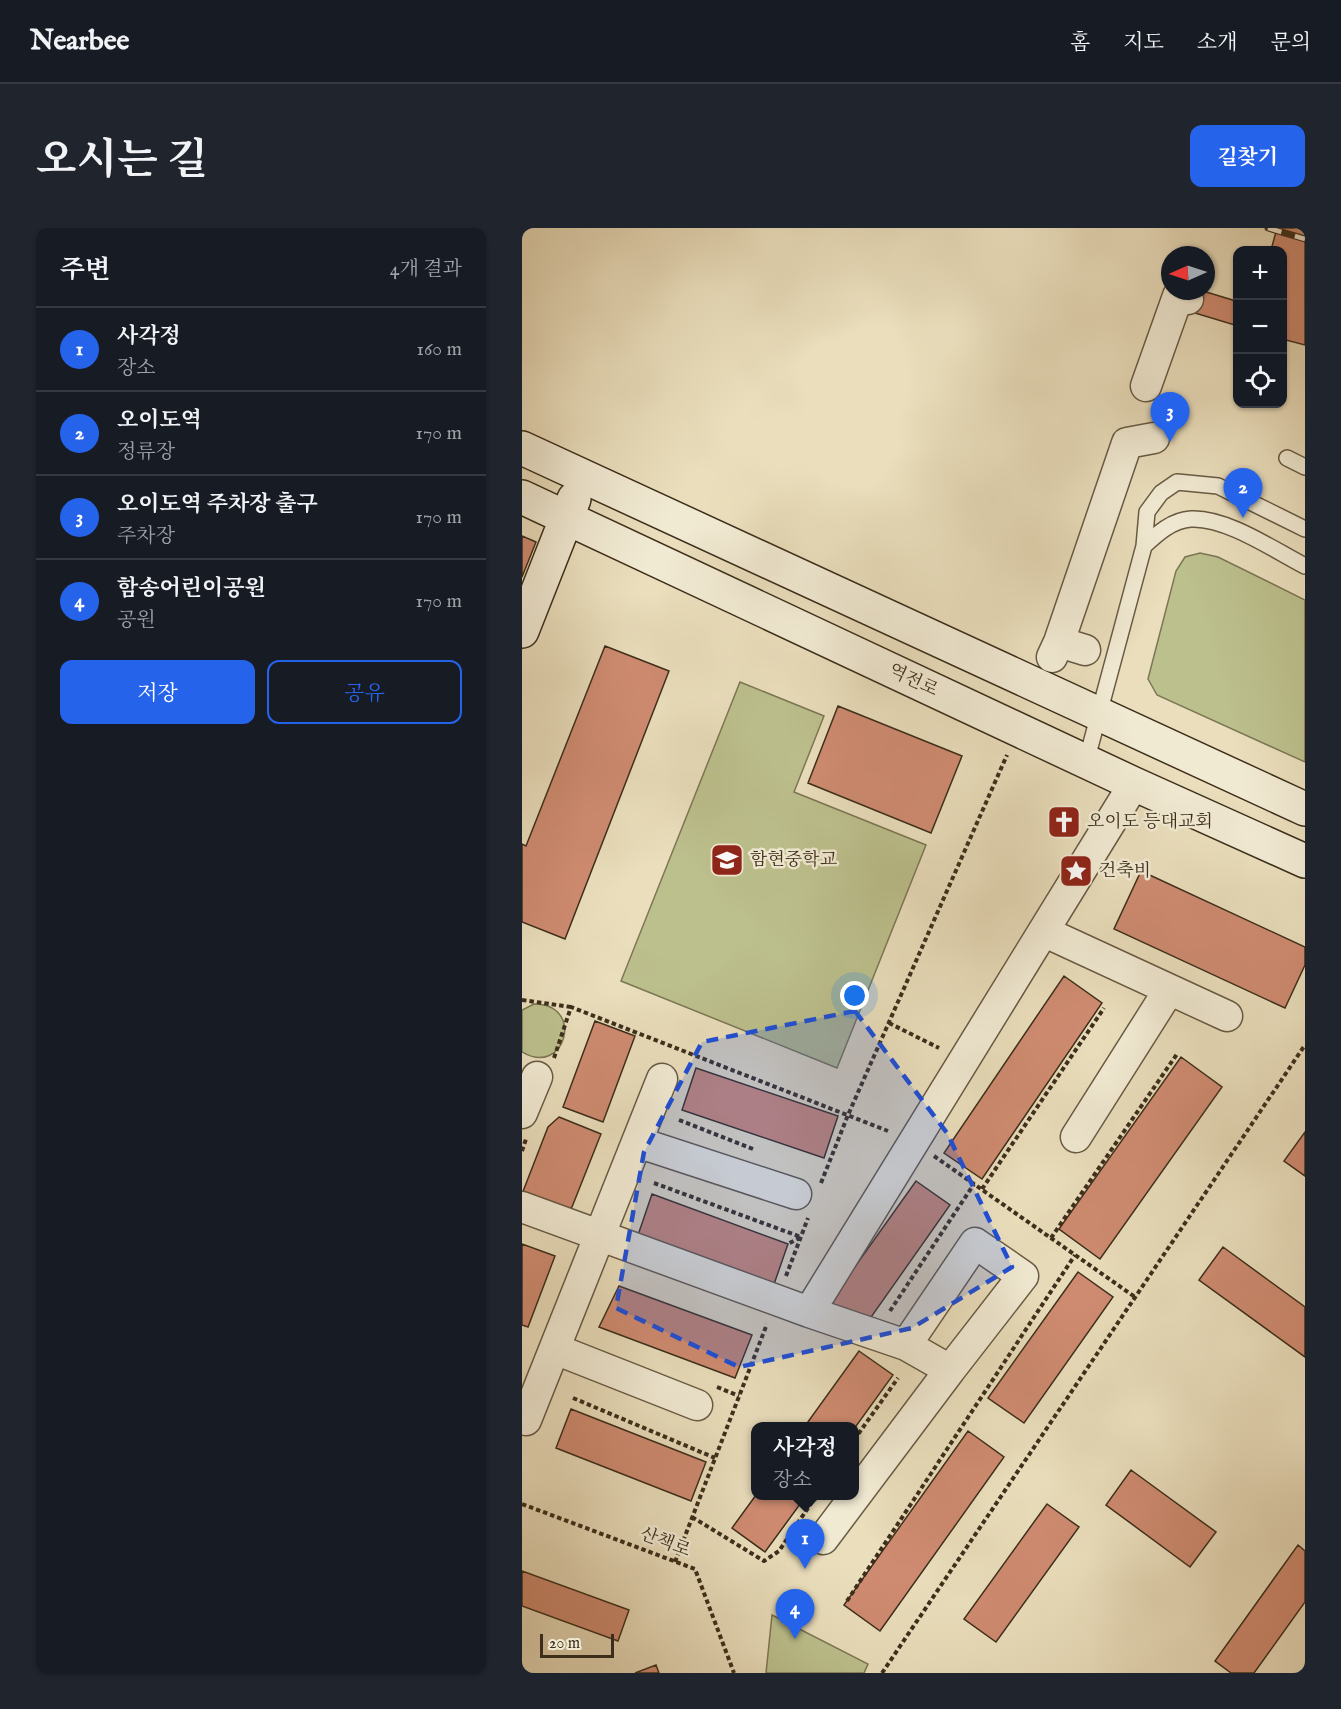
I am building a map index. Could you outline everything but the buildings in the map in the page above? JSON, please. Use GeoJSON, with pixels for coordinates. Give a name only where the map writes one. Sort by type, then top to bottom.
{"type":"FeatureCollection","features":[{"type":"Feature","properties":{"kind":"main road"},"geometry":{"type":"LineString","coordinates":[[522,448],[1305,809]]}},
{"type":"Feature","properties":{"kind":"main road"},"geometry":{"type":"LineString","coordinates":[[522,631],[584,477]]}},
{"type":"Feature","properties":{"kind":"main road","name":"역전로"},"geometry":{"type":"LineString","coordinates":[[522,497],[1086,762],[1305,861]]}},
{"type":"Feature","properties":{"kind":"street"},"geometry":{"type":"LineString","coordinates":[[1146,386],[1177,300]]}},
{"type":"Feature","properties":{"kind":"street"},"geometry":{"type":"LineString","coordinates":[[1066,650],[1138,433]]}},
{"type":"Feature","properties":{"kind":"street"},"geometry":{"type":"LineString","coordinates":[[809,1312],[1134,784]]}},
{"type":"Feature","properties":{"kind":"street"},"geometry":{"type":"LineString","coordinates":[[1045,932],[1227,1016]]}},
{"type":"Feature","properties":{"kind":"street"},"geometry":{"type":"LineString","coordinates":[[1076,1137],[1169,990]]}},
{"type":"Feature","properties":{"kind":"street"},"geometry":{"type":"LineString","coordinates":[[522,1113],[537,1077]]}},
{"type":"Feature","properties":{"kind":"street"},"geometry":{"type":"LineString","coordinates":[[526,1420],[662,1079]]}},
{"type":"Feature","properties":{"kind":"street"},"geometry":{"type":"LineString","coordinates":[[637,1142],[808,1199]]}},
{"type":"Feature","properties":{"kind":"street"},"geometry":{"type":"LineString","coordinates":[[522,1207],[776,1301],[906,1345],[950,1370]]}},
{"type":"Feature","properties":{"kind":"street"},"geometry":{"type":"LineString","coordinates":[[859,1491],[1023,1276],[975,1243],[906,1345]]}},
{"type":"Feature","properties":{"kind":"street"},"geometry":{"type":"LineString","coordinates":[[555,1349],[697,1405]]}},
{"type":"Feature","properties":{"kind":"street"},"geometry":{"type":"LineString","coordinates":[[823,1539],[852,1500]]}},
{"type":"Feature","properties":{"kind":"lane"},"geometry":{"type":"LineString","coordinates":[[1287,458],[1305,467]]}},
{"type":"Feature","properties":{"kind":"lane"},"geometry":{"type":"LineString","coordinates":[[1086,762],[1144,546],[1147,512],[1161,493],[1177,482],[1218,486],[1305,529]]}},
{"type":"Feature","properties":{"kind":"lane"},"geometry":{"type":"LineString","coordinates":[[1144,546],[1161,530],[1190,519],[1220,522],[1305,566]]}},
{"type":"Feature","properties":{"kind":"path"},"geometry":{"type":"LineString","coordinates":[[675,1562],[801,1237],[808,1199],[848,1116],[1008,755]]}},
{"type":"Feature","properties":{"kind":"path"},"geometry":{"type":"LineString","coordinates":[[522,1000],[571,1007]]}},
{"type":"Feature","properties":{"kind":"path"},"geometry":{"type":"LineString","coordinates":[[982,1189],[1104,1008]]}},
{"type":"Feature","properties":{"kind":"path"},"geometry":{"type":"LineString","coordinates":[[889,1023],[964,1061]]}},
{"type":"Feature","properties":{"kind":"path"},"geometry":{"type":"LineString","coordinates":[[882,1673],[1305,1045]]}},
{"type":"Feature","properties":{"kind":"path"},"geometry":{"type":"LineString","coordinates":[[1051,1238],[1177,1054]]}},
{"type":"Feature","properties":{"kind":"path"},"geometry":{"type":"LineString","coordinates":[[914,1142],[1135,1297]]}},
{"type":"Feature","properties":{"kind":"path"},"geometry":{"type":"LineString","coordinates":[[654,1183],[801,1237]]}},
{"type":"Feature","properties":{"kind":"path"},"geometry":{"type":"LineString","coordinates":[[875,1335],[974,1184]]}},
{"type":"Feature","properties":{"kind":"path"},"geometry":{"type":"LineString","coordinates":[[788,1244],[801,1237]]}},
{"type":"Feature","properties":{"kind":"path"},"geometry":{"type":"LineString","coordinates":[[847,1601],[1075,1255]]}},
{"type":"Feature","properties":{"kind":"path"},"geometry":{"type":"LineString","coordinates":[[859,1434],[897,1378]]}},
{"type":"Feature","properties":{"kind":"path"},"geometry":{"type":"LineString","coordinates":[[573,1398],[715,1458]]}},
{"type":"Feature","properties":{"kind":"path"},"geometry":{"type":"LineString","coordinates":[[692,1517],[764,1561],[778,1551],[813,1500]]}},
{"type":"Feature","properties":{"kind":"path","name":"산책로"},"geometry":{"type":"LineString","coordinates":[[522,1504],[696,1569],[734,1673]]}},
{"type":"Feature","properties":{"kind":"highlighted area"},"geometry":{"type":"Polygon","coordinates":[[[855,1011],[947,1133],[1012,1267],[912,1328],[739,1367],[616,1308],[644,1152],[702,1042],[855,1011]]]}},
{"type":"Feature","properties":{"kind":"green space"},"geometry":{"type":"Polygon","coordinates":[[[1200,553],[1218,557],[1305,600],[1305,762],[1157,695],[1148,679],[1176,571],[1185,557],[1200,553]]]}},
{"type":"Feature","properties":{"kind":"green space"},"geometry":{"type":"Polygon","coordinates":[[[740,682],[824,716],[794,792],[926,845],[837,1068],[621,981],[740,682]]]}},
{"type":"Feature","properties":{"kind":"green space"},"geometry":{"type":"Polygon","coordinates":[[[534,1004],[550,1007],[560,1015],[564,1026],[564,1038],[558,1048],[549,1055],[537,1057],[522,1052],[522,1010],[534,1004]]]}},
{"type":"Feature","properties":{"kind":"green space"},"geometry":{"type":"Polygon","coordinates":[[[772,1615],[868,1664],[864,1673],[766,1673],[772,1615]]]}},
{"type":"Feature","properties":{"kind":"railway"},"geometry":{"type":"LineString","coordinates":[[1268,228],[1305,239]]}},
{"type":"Feature","properties":{"kind":"place","name":"오이도역 주차장 출구"},"geometry":{"type":"Point","coordinates":[1170,442]}},
{"type":"Feature","properties":{"kind":"place","name":"오이도역"},"geometry":{"type":"Point","coordinates":[1243,518]}},
{"type":"Feature","properties":{"kind":"place","name":"오이도 등대교회"},"geometry":{"type":"Point","coordinates":[1064,822]}},
{"type":"Feature","properties":{"kind":"place","name":"함현중학교"},"geometry":{"type":"Point","coordinates":[727,860]}},
{"type":"Feature","properties":{"kind":"place","name":"건축비"},"geometry":{"type":"Point","coordinates":[1076,871]}},
{"type":"Feature","properties":{"kind":"place","name":"사각정"},"geometry":{"type":"Point","coordinates":[805,1569]}},
{"type":"Feature","properties":{"kind":"place","name":"함송어린이공원"},"geometry":{"type":"Point","coordinates":[795,1639]}}]}
